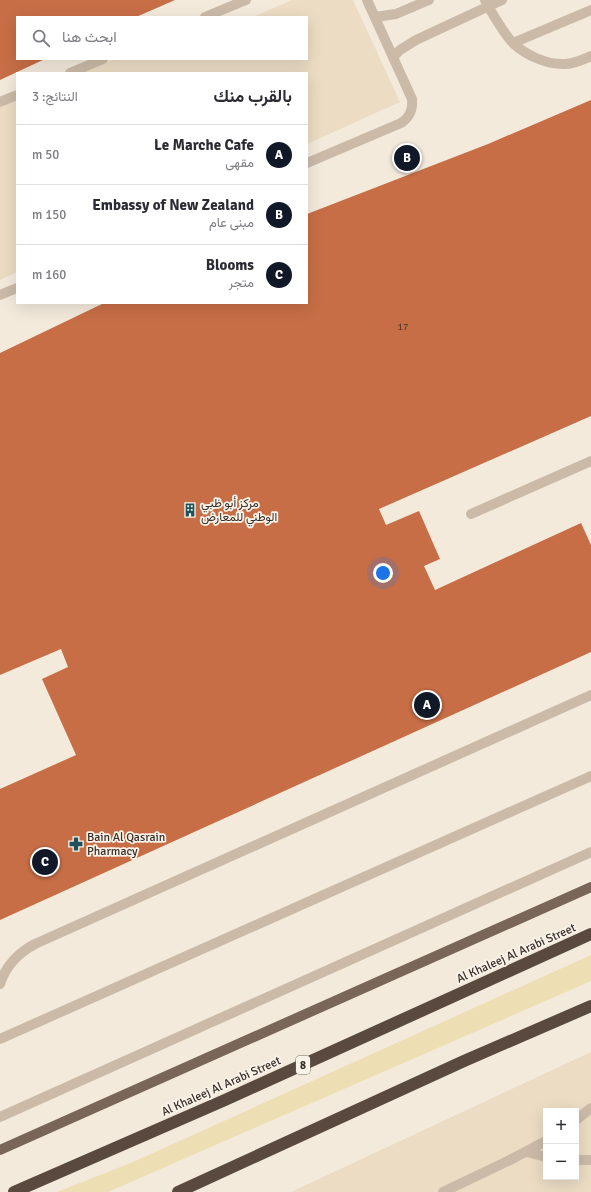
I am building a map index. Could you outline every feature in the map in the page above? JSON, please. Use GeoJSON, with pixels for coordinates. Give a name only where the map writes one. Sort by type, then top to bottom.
{"type":"FeatureCollection","features":[{"type":"Feature","properties":{"kind":"highway","name":"Al Khaleej Al Arabi Street"},"geometry":{"type":"LineString","coordinates":[[14,1192],[232,1097],[591,934]]}},
{"type":"Feature","properties":{"kind":"highway"},"geometry":{"type":"LineString","coordinates":[[178,1192],[464,1060],[591,1006]]}},
{"type":"Feature","properties":{"kind":"main road"},"geometry":{"type":"LineString","coordinates":[[0,1150],[591,887]]}},
{"type":"Feature","properties":{"kind":"street"},"geometry":{"type":"LineString","coordinates":[[207,16],[246,0]]}},
{"type":"Feature","properties":{"kind":"street"},"geometry":{"type":"LineString","coordinates":[[308,163],[401,123],[407,119],[411,112],[413,105],[412,99],[367,0]]}},
{"type":"Feature","properties":{"kind":"street"},"geometry":{"type":"LineString","coordinates":[[375,17],[396,14],[429,0]]}},
{"type":"Feature","properties":{"kind":"street"},"geometry":{"type":"LineString","coordinates":[[393,57],[400,50],[416,40],[487,3],[502,0]]}},
{"type":"Feature","properties":{"kind":"street"},"geometry":{"type":"LineString","coordinates":[[487,3],[513,43],[530,54],[542,60],[564,64],[575,63],[591,56]]}},
{"type":"Feature","properties":{"kind":"street"},"geometry":{"type":"LineString","coordinates":[[513,43],[591,10]]}},
{"type":"Feature","properties":{"kind":"street"},"geometry":{"type":"LineString","coordinates":[[72,72],[101,60]]}},
{"type":"Feature","properties":{"kind":"street"},"geometry":{"type":"LineString","coordinates":[[0,102],[16,95]]}},
{"type":"Feature","properties":{"kind":"street"},"geometry":{"type":"LineString","coordinates":[[0,295],[16,288]]}},
{"type":"Feature","properties":{"kind":"street"},"geometry":{"type":"LineString","coordinates":[[471,514],[591,461]]}},
{"type":"Feature","properties":{"kind":"street"},"geometry":{"type":"LineString","coordinates":[[0,984],[9,964],[17,956],[35,944],[591,695]]}},
{"type":"Feature","properties":{"kind":"street"},"geometry":{"type":"LineString","coordinates":[[0,1039],[591,776]]}},
{"type":"Feature","properties":{"kind":"street"},"geometry":{"type":"LineString","coordinates":[[0,1117],[591,852]]}},
{"type":"Feature","properties":{"kind":"street"},"geometry":{"type":"LineString","coordinates":[[579,1118],[591,1108]]}},
{"type":"Feature","properties":{"kind":"street"},"geometry":{"type":"LineString","coordinates":[[443,1192],[527,1152],[543,1143]]}},
{"type":"Feature","properties":{"kind":"street"},"geometry":{"type":"LineString","coordinates":[[527,1152],[543,1156]]}},
{"type":"Feature","properties":{"kind":"street"},"geometry":{"type":"LineString","coordinates":[[579,1160],[591,1160]]}},
{"type":"Feature","properties":{"kind":"sand"},"geometry":{"type":"Polygon","coordinates":[[[591,955],[591,981],[108,1192],[57,1192],[133,1162],[591,955]]]}},
{"type":"Feature","properties":{"kind":"shaded area"},"geometry":{"type":"Polygon","coordinates":[[[292,0],[353,0],[400,102],[308,144],[308,72],[84,72],[113,60],[308,60],[308,16],[255,16],[292,0]]]}},
{"type":"Feature","properties":{"kind":"shaded area"},"geometry":{"type":"Polygon","coordinates":[[[16,100],[16,272],[0,280],[0,107],[16,100]]]}},
{"type":"Feature","properties":{"kind":"shaded area"},"geometry":{"type":"Polygon","coordinates":[[[591,1052],[591,1192],[291,1192],[591,1052]]]}},
{"type":"Feature","properties":{"kind":"building"},"geometry":{"type":"Polygon","coordinates":[[[0,0],[175,0],[138,16],[16,16],[16,60],[43,60],[0,80],[0,0]]]}},
{"type":"Feature","properties":{"kind":"building","name":"مركز أبو ظبي الوطني للمعارض"},"geometry":{"type":"Polygon","coordinates":[[[591,100],[591,416],[379,509],[386,525],[419,511],[440,559],[424,566],[435,590],[581,523],[591,545],[591,652],[0,920],[0,789],[76,755],[42,679],[68,667],[61,649],[0,675],[0,353],[102,304],[308,304],[308,214],[488,144],[591,100]]]}},
{"type":"Feature","properties":{"kind":"place","name":"Embassy of New Zealand"},"geometry":{"type":"Point","coordinates":[407,158]}},
{"type":"Feature","properties":{"kind":"place","name":"مركز أبو ظبي الوطني للمعارض"},"geometry":{"type":"Point","coordinates":[190,510]}},
{"type":"Feature","properties":{"kind":"place","name":"Le Marche Cafe"},"geometry":{"type":"Point","coordinates":[427,705]}},
{"type":"Feature","properties":{"kind":"place","name":"Bain Al Qasrain Pharmacy"},"geometry":{"type":"Point","coordinates":[76,844]}},
{"type":"Feature","properties":{"kind":"place","name":"Blooms"},"geometry":{"type":"Point","coordinates":[45,862]}}]}
